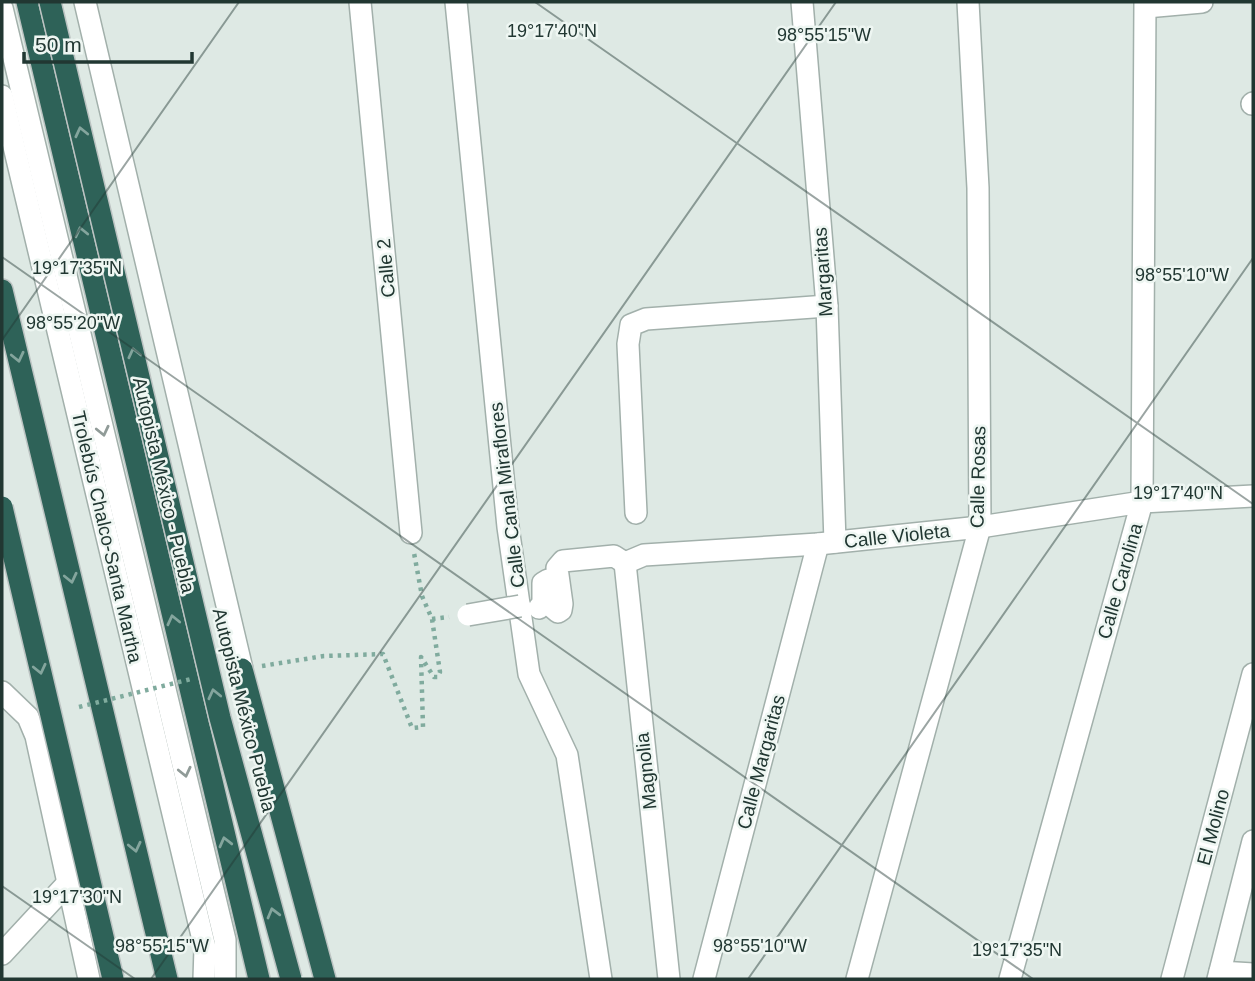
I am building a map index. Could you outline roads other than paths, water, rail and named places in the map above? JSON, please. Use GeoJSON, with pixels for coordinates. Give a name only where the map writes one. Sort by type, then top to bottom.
{"type":"FeatureCollection","features":[{"type":"Feature","properties":{"kind":"highway","name":"Autopista México - Puebla"},"geometry":{"type":"LineString","coordinates":[[27,2],[259,979]]}},
{"type":"Feature","properties":{"kind":"highway","name":"Autopista México Puebla"},"geometry":{"type":"LineString","coordinates":[[50,2],[220,718],[291,979]]}},
{"type":"Feature","properties":{"kind":"highway"},"geometry":{"type":"LineString","coordinates":[[2,290],[167,979]]}},
{"type":"Feature","properties":{"kind":"highway"},"geometry":{"type":"LineString","coordinates":[[2,507],[113,979]]}},
{"type":"Feature","properties":{"kind":"highway"},"geometry":{"type":"LineString","coordinates":[[242,669],[325,979]]}},
{"type":"Feature","properties":{"kind":"street","name":"Autopista México Puebla"},"geometry":{"type":"LineString","coordinates":[[85,2],[242,669]]}},
{"type":"Feature","properties":{"kind":"street","name":"Calle 2"},"geometry":{"type":"LineString","coordinates":[[360,2],[411,533]]}},
{"type":"Feature","properties":{"kind":"street","name":"Calle Canal Miraflores"},"geometry":{"type":"LineString","coordinates":[[456,2],[508,527],[530,674],[567,755],[601,979]]}},
{"type":"Feature","properties":{"kind":"street","name":"Margaritas"},"geometry":{"type":"LineString","coordinates":[[802,2],[827,306],[826,543]]}},
{"type":"Feature","properties":{"kind":"street","name":"Calle Rosas"},"geometry":{"type":"LineString","coordinates":[[857,979],[980,527],[978,188],[968,2]]}},
{"type":"Feature","properties":{"kind":"street"},"geometry":{"type":"LineString","coordinates":[[1146,5],[1202,2]]}},
{"type":"Feature","properties":{"kind":"street","name":"Calle Carolina"},"geometry":{"type":"LineString","coordinates":[[1010,979],[1142,502],[1146,5]]}},
{"type":"Feature","properties":{"kind":"street"},"geometry":{"type":"LineString","coordinates":[[2,8],[225,940],[225,979]]}},
{"type":"Feature","properties":{"kind":"street","name":"Trolebús Chalco-Santa Martha"},"geometry":{"type":"LineString","coordinates":[[2,96],[205,948],[204,979]]}},
{"type":"Feature","properties":{"kind":"street"},"geometry":{"type":"LineString","coordinates":[[636,513],[628,344],[631,325],[646,319],[827,306]]}},
{"type":"Feature","properties":{"kind":"street","name":"Calle Violeta"},"geometry":{"type":"LineString","coordinates":[[625,563],[644,555],[826,543],[980,527],[1142,502],[1253,496]]}},
{"type":"Feature","properties":{"kind":"street","name":"Calle Margaritas"},"geometry":{"type":"LineString","coordinates":[[704,979],[826,543]]}},
{"type":"Feature","properties":{"kind":"street"},"geometry":{"type":"LineString","coordinates":[[468,615],[543,603],[542,583],[548,580],[551,584],[552,607],[558,612],[561,610],[557,568],[563,561],[614,556],[625,563]]}},
{"type":"Feature","properties":{"kind":"street","name":"Magnolia"},"geometry":{"type":"LineString","coordinates":[[625,563],[669,979]]}},
{"type":"Feature","properties":{"kind":"street","name":"El Molino"},"geometry":{"type":"LineString","coordinates":[[1172,979],[1253,674]]}},
{"type":"Feature","properties":{"kind":"street"},"geometry":{"type":"LineString","coordinates":[[2,692],[28,717],[36,736],[89,979]]}},
{"type":"Feature","properties":{"kind":"street"},"geometry":{"type":"LineString","coordinates":[[1252,848],[1219,976],[1253,974]]}},
{"type":"Feature","properties":{"kind":"street"},"geometry":{"type":"LineString","coordinates":[[4,946],[67,884]]}}]}
